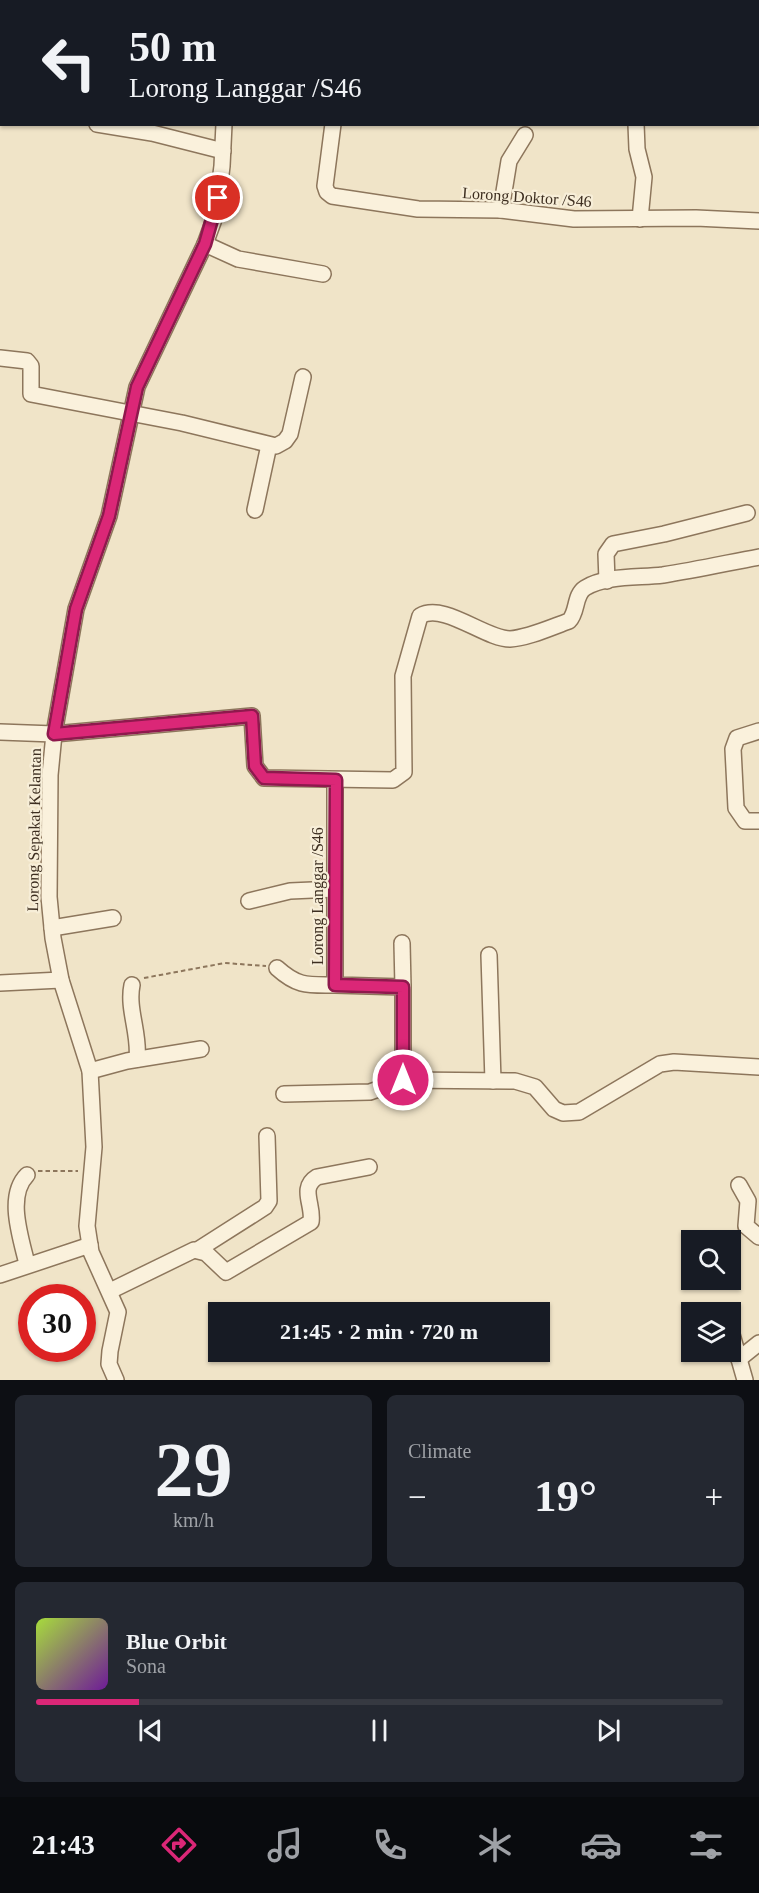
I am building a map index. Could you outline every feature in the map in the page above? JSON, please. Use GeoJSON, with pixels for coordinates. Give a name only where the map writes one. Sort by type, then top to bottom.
{"type":"FeatureCollection","features":[{"type":"Feature","properties":{"kind":"street"},"geometry":{"type":"LineString","coordinates":[[109,126],[152,133],[223,151]]}},
{"type":"Feature","properties":{"kind":"street","name":"Lorong Sepakat Kelantan"},"geometry":{"type":"LineString","coordinates":[[116,1380],[109,1364],[118,1312],[90,1245],[87,1226],[94,1147],[90,1071],[61,980],[52,928],[49,866],[50,775],[54,734],[76,609],[109,516],[137,387],[205,244],[216,214],[224,126]]}},
{"type":"Feature","properties":{"kind":"street","name":"Lorong Doktor /S46"},"geometry":{"type":"LineString","coordinates":[[333,126],[325,186],[329,194],[418,209],[501,210],[574,219],[696,218],[759,221]]}},
{"type":"Feature","properties":{"kind":"street"},"geometry":{"type":"LineString","coordinates":[[636,126],[637,149],[644,177],[640,219]]}},
{"type":"Feature","properties":{"kind":"street"},"geometry":{"type":"LineString","coordinates":[[501,210],[509,161],[525,135]]}},
{"type":"Feature","properties":{"kind":"street"},"geometry":{"type":"LineString","coordinates":[[205,244],[238,259],[322,274]]}},
{"type":"Feature","properties":{"kind":"street"},"geometry":{"type":"LineString","coordinates":[[0,358],[27,361],[31,366],[31,394],[132,413],[269,446],[276,446],[285,441],[290,434],[303,377]]}},
{"type":"Feature","properties":{"kind":"street"},"geometry":{"type":"LineString","coordinates":[[255,510],[269,446]]}},
{"type":"Feature","properties":{"kind":"street"},"geometry":{"type":"LineString","coordinates":[[607,581],[606,554],[613,544],[747,513]]}},
{"type":"Feature","properties":{"kind":"street"},"geometry":{"type":"LineString","coordinates":[[0,732],[54,734],[252,716],[255,766],[264,778],[393,780],[404,772],[403,676],[420,616],[434,613],[470,624],[503,638],[516,638],[569,621],[582,590],[607,581],[662,575],[759,558]]}},
{"type":"Feature","properties":{"kind":"street"},"geometry":{"type":"LineString","coordinates":[[759,731],[737,738],[733,749],[736,808],[745,821],[759,821]]}},
{"type":"Feature","properties":{"kind":"street","name":"Lorong Langgar /S46"},"geometry":{"type":"LineString","coordinates":[[336,780],[335,985],[403,987]]}},
{"type":"Feature","properties":{"kind":"street"},"geometry":{"type":"LineString","coordinates":[[249,901],[290,891],[335,888]]}},
{"type":"Feature","properties":{"kind":"street"},"geometry":{"type":"LineString","coordinates":[[52,928],[113,918]]}},
{"type":"Feature","properties":{"kind":"street"},"geometry":{"type":"LineString","coordinates":[[402,943],[403,1080]]}},
{"type":"Feature","properties":{"kind":"street"},"geometry":{"type":"LineString","coordinates":[[489,955],[493,1081]]}},
{"type":"Feature","properties":{"kind":"street"},"geometry":{"type":"LineString","coordinates":[[277,968],[293,982],[302,985],[335,985]]}},
{"type":"Feature","properties":{"kind":"street"},"geometry":{"type":"LineString","coordinates":[[0,983],[61,980]]}},
{"type":"Feature","properties":{"kind":"street"},"geometry":{"type":"LineString","coordinates":[[132,985],[130,994],[138,1046],[137,1059]]}},
{"type":"Feature","properties":{"kind":"street"},"geometry":{"type":"LineString","coordinates":[[90,1071],[137,1059],[201,1049]]}},
{"type":"Feature","properties":{"kind":"street"},"geometry":{"type":"LineString","coordinates":[[284,1094],[370,1092],[403,1080],[527,1083],[534,1087],[554,1109],[563,1113],[579,1112],[660,1064],[674,1062],[759,1067]]}},
{"type":"Feature","properties":{"kind":"street"},"geometry":{"type":"LineString","coordinates":[[110,1291],[199,1249],[265,1207],[269,1201],[267,1136]]}},
{"type":"Feature","properties":{"kind":"street"},"geometry":{"type":"LineString","coordinates":[[199,1249],[226,1272],[311,1222],[312,1214],[307,1189],[310,1182],[317,1177],[369,1167]]}},
{"type":"Feature","properties":{"kind":"street"},"geometry":{"type":"LineString","coordinates":[[27,1175],[20,1182],[17,1195],[18,1228],[27,1264]]}},
{"type":"Feature","properties":{"kind":"street"},"geometry":{"type":"LineString","coordinates":[[739,1185],[748,1201],[746,1226],[759,1237]]}},
{"type":"Feature","properties":{"kind":"street"},"geometry":{"type":"LineString","coordinates":[[0,1275],[27,1264],[90,1245]]}},
{"type":"Feature","properties":{"kind":"street"},"geometry":{"type":"LineString","coordinates":[[741,1357],[759,1343]]}},
{"type":"Feature","properties":{"kind":"street"},"geometry":{"type":"LineString","coordinates":[[740,1362],[745,1380]]}},
{"type":"Feature","properties":{"kind":"path"},"geometry":{"type":"LineString","coordinates":[[132,985],[139,979],[225,963],[277,968]]}},
{"type":"Feature","properties":{"kind":"path"},"geometry":{"type":"LineString","coordinates":[[27,1175],[39,1171],[92,1172]]}},
{"type":"Feature","properties":{"kind":"route"},"geometry":{"type":"LineString","coordinates":[[218,198],[216,214],[205,244],[137,387],[109,516],[76,609],[68,644],[54,734],[252,716],[257,773],[264,778],[336,780],[335,985],[403,987],[403,1080]]}}]}
